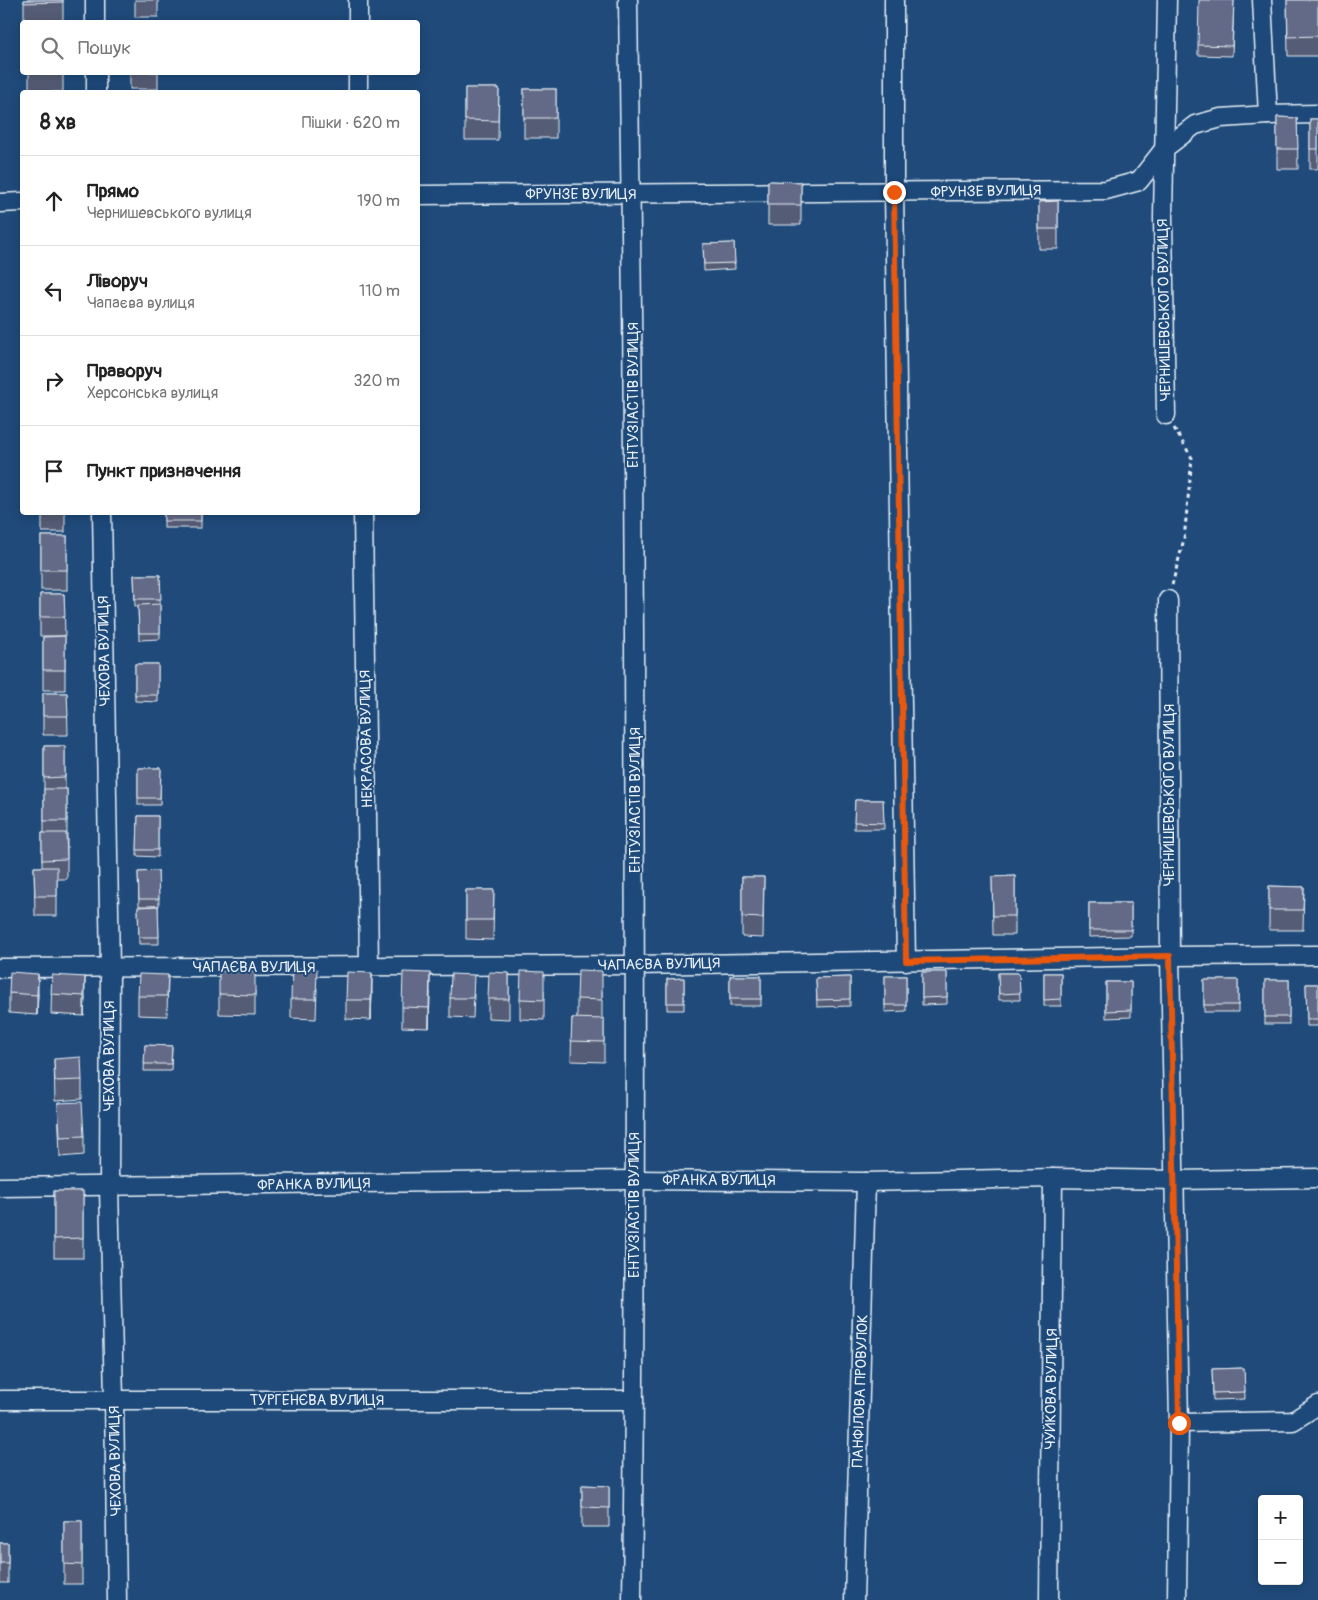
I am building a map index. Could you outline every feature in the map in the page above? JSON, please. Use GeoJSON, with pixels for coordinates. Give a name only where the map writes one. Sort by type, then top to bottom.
{"type":"FeatureCollection","features":[{"type":"Feature","properties":{"kind":"street"},"geometry":{"type":"LineString","coordinates":[[95,0],[95,20]]}},
{"type":"Feature","properties":{"kind":"street"},"geometry":{"type":"LineString","coordinates":[[358,0],[358,20]]}},
{"type":"Feature","properties":{"kind":"street","name":"ЕНТУЗІАСТІВ ВУЛИЦЯ"},"geometry":{"type":"LineString","coordinates":[[628,0],[632,193],[636,965],[632,1600]]}},
{"type":"Feature","properties":{"kind":"street"},"geometry":{"type":"LineString","coordinates":[[894,0],[894,192],[906,961]]}},
{"type":"Feature","properties":{"kind":"street","name":"ЧЕРНИШЕВСЬКОГО ВУЛИЦЯ"},"geometry":{"type":"LineString","coordinates":[[1166,415],[1164,149],[1168,0]]}},
{"type":"Feature","properties":{"kind":"street"},"geometry":{"type":"LineString","coordinates":[[1262,0],[1268,115]]}},
{"type":"Feature","properties":{"kind":"street"},"geometry":{"type":"LineString","coordinates":[[96,75],[96,90]]}},
{"type":"Feature","properties":{"kind":"street"},"geometry":{"type":"LineString","coordinates":[[358,75],[358,90]]}},
{"type":"Feature","properties":{"kind":"street","name":"ФРУНЗЕ ВУЛИЦЯ"},"geometry":{"type":"LineString","coordinates":[[420,195],[1106,190],[1139,181],[1164,149],[1195,125],[1221,118],[1318,114]]}},
{"type":"Feature","properties":{"kind":"street"},"geometry":{"type":"LineString","coordinates":[[0,203],[20,202]]}},
{"type":"Feature","properties":{"kind":"street","name":"ЧЕХОВА ВУЛИЦЯ"},"geometry":{"type":"LineString","coordinates":[[102,515],[110,968],[109,1187],[117,1600]]}},
{"type":"Feature","properties":{"kind":"street","name":"НЕКРАСОВА ВУЛИЦЯ"},"geometry":{"type":"LineString","coordinates":[[363,515],[369,966]]}},
{"type":"Feature","properties":{"kind":"street","name":"ЧЕРНИШЕВСЬКОГО ВУЛИЦЯ"},"geometry":{"type":"LineString","coordinates":[[1168,600],[1170,956],[1179,1423],[1177,1600]]}},
{"type":"Feature","properties":{"kind":"street","name":"ЧАПАЄВА ВУЛИЦЯ"},"geometry":{"type":"LineString","coordinates":[[0,968],[636,965],[1318,955]]}},
{"type":"Feature","properties":{"kind":"street","name":"ФРАНКА ВУЛИЦЯ"},"geometry":{"type":"LineString","coordinates":[[0,1187],[634,1180],[866,1182],[1053,1178],[1175,1180],[1318,1178]]}},
{"type":"Feature","properties":{"kind":"street","name":"ЧУЙКОВА ВУЛИЦЯ"},"geometry":{"type":"LineString","coordinates":[[1049,1600],[1053,1178]]}},
{"type":"Feature","properties":{"kind":"street","name":"ПАНФІЛОВА ПРОВУЛОК"},"geometry":{"type":"LineString","coordinates":[[854,1600],[866,1182]]}},
{"type":"Feature","properties":{"kind":"street","name":"ТУРГЕНЄВА ВУЛИЦЯ"},"geometry":{"type":"LineString","coordinates":[[0,1400],[634,1400]]}},
{"type":"Feature","properties":{"kind":"street"},"geometry":{"type":"LineString","coordinates":[[1179,1423],[1293,1421],[1318,1405]]}},
{"type":"Feature","properties":{"kind":"path","name":"ЧЕРНИШЕВСЬКОГО ВУЛИЦЯ"},"geometry":{"type":"LineString","coordinates":[[1166,415],[1192,458],[1184,539],[1168,600]]}},
{"type":"Feature","properties":{"kind":"building"},"geometry":{"type":"Polygon","coordinates":[[[24,0],[63,0],[63,2],[24,3],[24,0]]]}},
{"type":"Feature","properties":{"kind":"building"},"geometry":{"type":"Polygon","coordinates":[[[1199,0],[1234,0],[1232,46],[1198,45],[1199,0]]]}},
{"type":"Feature","properties":{"kind":"building"},"geometry":{"type":"Polygon","coordinates":[[[1287,0],[1318,0],[1318,36],[1288,37],[1287,0]]]}},
{"type":"Feature","properties":{"kind":"building"},"geometry":{"type":"Polygon","coordinates":[[[465,88],[499,88],[498,121],[465,120],[465,88]]]}},
{"type":"Feature","properties":{"kind":"building"},"geometry":{"type":"Polygon","coordinates":[[[524,89],[556,89],[556,118],[524,118],[524,89]]]}},
{"type":"Feature","properties":{"kind":"building"},"geometry":{"type":"Polygon","coordinates":[[[1277,117],[1297,118],[1298,149],[1277,149],[1277,117]]]}},
{"type":"Feature","properties":{"kind":"building"},"geometry":{"type":"Polygon","coordinates":[[[1310,119],[1318,119],[1318,149],[1310,149],[1310,119]]]}},
{"type":"Feature","properties":{"kind":"building"},"geometry":{"type":"Polygon","coordinates":[[[768,181],[801,182],[801,205],[768,205],[768,181]]]}},
{"type":"Feature","properties":{"kind":"building"},"geometry":{"type":"Polygon","coordinates":[[[1058,201],[1058,229],[1039,229],[1039,202],[1058,201]]]}},
{"type":"Feature","properties":{"kind":"building"},"geometry":{"type":"Polygon","coordinates":[[[734,243],[735,263],[704,264],[703,244],[734,243]]]}},
{"type":"Feature","properties":{"kind":"building"},"geometry":{"type":"Polygon","coordinates":[[[164,515],[201,515],[201,521],[164,521],[164,515]]]}},
{"type":"Feature","properties":{"kind":"building"},"geometry":{"type":"Polygon","coordinates":[[[41,536],[67,536],[67,570],[41,570],[41,536]]]}},
{"type":"Feature","properties":{"kind":"building"},"geometry":{"type":"Polygon","coordinates":[[[134,575],[160,575],[161,599],[135,599],[134,575]]]}},
{"type":"Feature","properties":{"kind":"building"},"geometry":{"type":"Polygon","coordinates":[[[40,594],[64,594],[65,617],[40,617],[40,594]]]}},
{"type":"Feature","properties":{"kind":"building"},"geometry":{"type":"Polygon","coordinates":[[[160,604],[160,633],[139,633],[138,605],[160,604]]]}},
{"type":"Feature","properties":{"kind":"building"},"geometry":{"type":"Polygon","coordinates":[[[65,636],[65,670],[43,670],[43,637],[65,636]]]}},
{"type":"Feature","properties":{"kind":"building"},"geometry":{"type":"Polygon","coordinates":[[[135,664],[158,664],[158,695],[135,695],[135,664]]]}},
{"type":"Feature","properties":{"kind":"building"},"geometry":{"type":"Polygon","coordinates":[[[43,693],[67,693],[68,716],[43,716],[43,693]]]}},
{"type":"Feature","properties":{"kind":"building"},"geometry":{"type":"Polygon","coordinates":[[[44,746],[65,746],[65,777],[44,778],[44,746]]]}},
{"type":"Feature","properties":{"kind":"building"},"geometry":{"type":"Polygon","coordinates":[[[138,768],[161,768],[160,798],[138,798],[138,768]]]}},
{"type":"Feature","properties":{"kind":"building"},"geometry":{"type":"Polygon","coordinates":[[[44,789],[67,789],[67,821],[44,821],[44,789]]]}},
{"type":"Feature","properties":{"kind":"building"},"geometry":{"type":"Polygon","coordinates":[[[855,800],[883,800],[884,823],[854,822],[855,800]]]}},
{"type":"Feature","properties":{"kind":"building"},"geometry":{"type":"Polygon","coordinates":[[[138,816],[158,816],[158,850],[137,850],[138,816]]]}},
{"type":"Feature","properties":{"kind":"building"},"geometry":{"type":"Polygon","coordinates":[[[42,833],[66,833],[67,859],[42,860],[42,833]]]}},
{"type":"Feature","properties":{"kind":"building"},"geometry":{"type":"Polygon","coordinates":[[[34,867],[57,867],[57,896],[35,896],[34,867]]]}},
{"type":"Feature","properties":{"kind":"building"},"geometry":{"type":"Polygon","coordinates":[[[158,871],[159,899],[139,899],[138,872],[158,871]]]}},
{"type":"Feature","properties":{"kind":"building"},"geometry":{"type":"Polygon","coordinates":[[[1015,876],[1015,916],[993,916],[992,877],[1015,876]]]}},
{"type":"Feature","properties":{"kind":"building"},"geometry":{"type":"Polygon","coordinates":[[[742,877],[764,877],[763,918],[742,917],[742,877]]]}},
{"type":"Feature","properties":{"kind":"building"},"geometry":{"type":"Polygon","coordinates":[[[1269,886],[1304,887],[1303,910],[1269,910],[1269,886]]]}},
{"type":"Feature","properties":{"kind":"building"},"geometry":{"type":"Polygon","coordinates":[[[466,890],[494,890],[493,920],[466,920],[466,890]]]}},
{"type":"Feature","properties":{"kind":"building"},"geometry":{"type":"Polygon","coordinates":[[[1089,903],[1131,903],[1131,930],[1089,930],[1089,903]]]}},
{"type":"Feature","properties":{"kind":"building"},"geometry":{"type":"Polygon","coordinates":[[[158,906],[159,937],[139,937],[138,907],[158,906]]]}},
{"type":"Feature","properties":{"kind":"building"},"geometry":{"type":"Polygon","coordinates":[[[292,968],[317,969],[316,999],[291,999],[292,968]]]}},
{"type":"Feature","properties":{"kind":"building"},"geometry":{"type":"Polygon","coordinates":[[[578,970],[602,971],[602,1000],[577,999],[578,970]]]}},
{"type":"Feature","properties":{"kind":"building"},"geometry":{"type":"Polygon","coordinates":[[[219,971],[255,972],[255,995],[219,994],[219,971]]]}},
{"type":"Feature","properties":{"kind":"building"},"geometry":{"type":"Polygon","coordinates":[[[521,971],[544,972],[544,1000],[520,999],[521,971]]]}},
{"type":"Feature","properties":{"kind":"building"},"geometry":{"type":"Polygon","coordinates":[[[10,972],[38,974],[37,995],[9,993],[10,972]]]}},
{"type":"Feature","properties":{"kind":"building"},"geometry":{"type":"Polygon","coordinates":[[[347,972],[372,973],[371,1000],[346,1000],[347,972]]]}},
{"type":"Feature","properties":{"kind":"building"},"geometry":{"type":"Polygon","coordinates":[[[403,972],[430,973],[429,1008],[402,1007],[403,972]]]}},
{"type":"Feature","properties":{"kind":"building"},"geometry":{"type":"Polygon","coordinates":[[[489,972],[509,973],[509,999],[488,999],[489,972]]]}},
{"type":"Feature","properties":{"kind":"building"},"geometry":{"type":"Polygon","coordinates":[[[922,972],[947,972],[947,997],[922,998],[922,972]]]}},
{"type":"Feature","properties":{"kind":"building"},"geometry":{"type":"Polygon","coordinates":[[[998,973],[1019,973],[1020,993],[999,994],[998,973]]]}},
{"type":"Feature","properties":{"kind":"building"},"geometry":{"type":"Polygon","coordinates":[[[1044,973],[1061,973],[1061,999],[1044,1000],[1044,973]]]}},
{"type":"Feature","properties":{"kind":"building"},"geometry":{"type":"Polygon","coordinates":[[[139,974],[168,975],[167,996],[138,996],[139,974]]]}},
{"type":"Feature","properties":{"kind":"building"},"geometry":{"type":"Polygon","coordinates":[[[451,974],[474,975],[473,998],[450,998],[451,974]]]}},
{"type":"Feature","properties":{"kind":"building"},"geometry":{"type":"Polygon","coordinates":[[[52,975],[85,977],[84,996],[51,994],[52,975]]]}},
{"type":"Feature","properties":{"kind":"building"},"geometry":{"type":"Polygon","coordinates":[[[730,976],[761,976],[761,999],[730,999],[730,976]]]}},
{"type":"Feature","properties":{"kind":"building"},"geometry":{"type":"Polygon","coordinates":[[[885,976],[906,976],[906,1005],[885,1005],[885,976]]]}},
{"type":"Feature","properties":{"kind":"building"},"geometry":{"type":"Polygon","coordinates":[[[850,977],[850,999],[817,1000],[816,978],[850,977]]]}},
{"type":"Feature","properties":{"kind":"building"},"geometry":{"type":"Polygon","coordinates":[[[684,978],[684,1003],[667,1003],[667,979],[684,978]]]}},
{"type":"Feature","properties":{"kind":"building"},"geometry":{"type":"Polygon","coordinates":[[[1204,980],[1238,980],[1238,1005],[1204,1005],[1204,980]]]}},
{"type":"Feature","properties":{"kind":"building"},"geometry":{"type":"Polygon","coordinates":[[[1265,980],[1289,980],[1289,1017],[1265,1017],[1265,980]]]}},
{"type":"Feature","properties":{"kind":"building"},"geometry":{"type":"Polygon","coordinates":[[[1106,982],[1131,982],[1131,1010],[1106,1011],[1106,982]]]}},
{"type":"Feature","properties":{"kind":"building"},"geometry":{"type":"Polygon","coordinates":[[[1306,984],[1318,984],[1318,1019],[1307,1019],[1306,984]]]}},
{"type":"Feature","properties":{"kind":"building"},"geometry":{"type":"Polygon","coordinates":[[[572,1018],[604,1019],[604,1042],[571,1041],[572,1018]]]}},
{"type":"Feature","properties":{"kind":"building"},"geometry":{"type":"Polygon","coordinates":[[[145,1045],[172,1046],[171,1064],[144,1064],[145,1045]]]}},
{"type":"Feature","properties":{"kind":"building"},"geometry":{"type":"Polygon","coordinates":[[[81,1057],[82,1080],[55,1081],[54,1059],[81,1057]]]}},
{"type":"Feature","properties":{"kind":"building"},"geometry":{"type":"Polygon","coordinates":[[[82,1102],[84,1136],[60,1137],[58,1103],[82,1102]]]}},
{"type":"Feature","properties":{"kind":"building"},"geometry":{"type":"Polygon","coordinates":[[[54,1191],[83,1191],[83,1238],[54,1239],[54,1191]]]}},
{"type":"Feature","properties":{"kind":"building"},"geometry":{"type":"Polygon","coordinates":[[[1244,1368],[1245,1392],[1213,1393],[1212,1369],[1244,1368]]]}},
{"type":"Feature","properties":{"kind":"building"},"geometry":{"type":"Polygon","coordinates":[[[582,1485],[609,1486],[609,1508],[582,1507],[582,1485]]]}},
{"type":"Feature","properties":{"kind":"building"},"geometry":{"type":"Polygon","coordinates":[[[64,1521],[82,1521],[82,1565],[64,1564],[64,1521]]]}},
{"type":"Feature","properties":{"kind":"building"},"geometry":{"type":"Polygon","coordinates":[[[0,1543],[8,1543],[8,1563],[0,1563],[0,1543]]]}},
{"type":"Feature","properties":{"kind":"route"},"geometry":{"type":"LineString","coordinates":[[894,192],[906,961],[1170,956],[1179,1423]]}}]}
